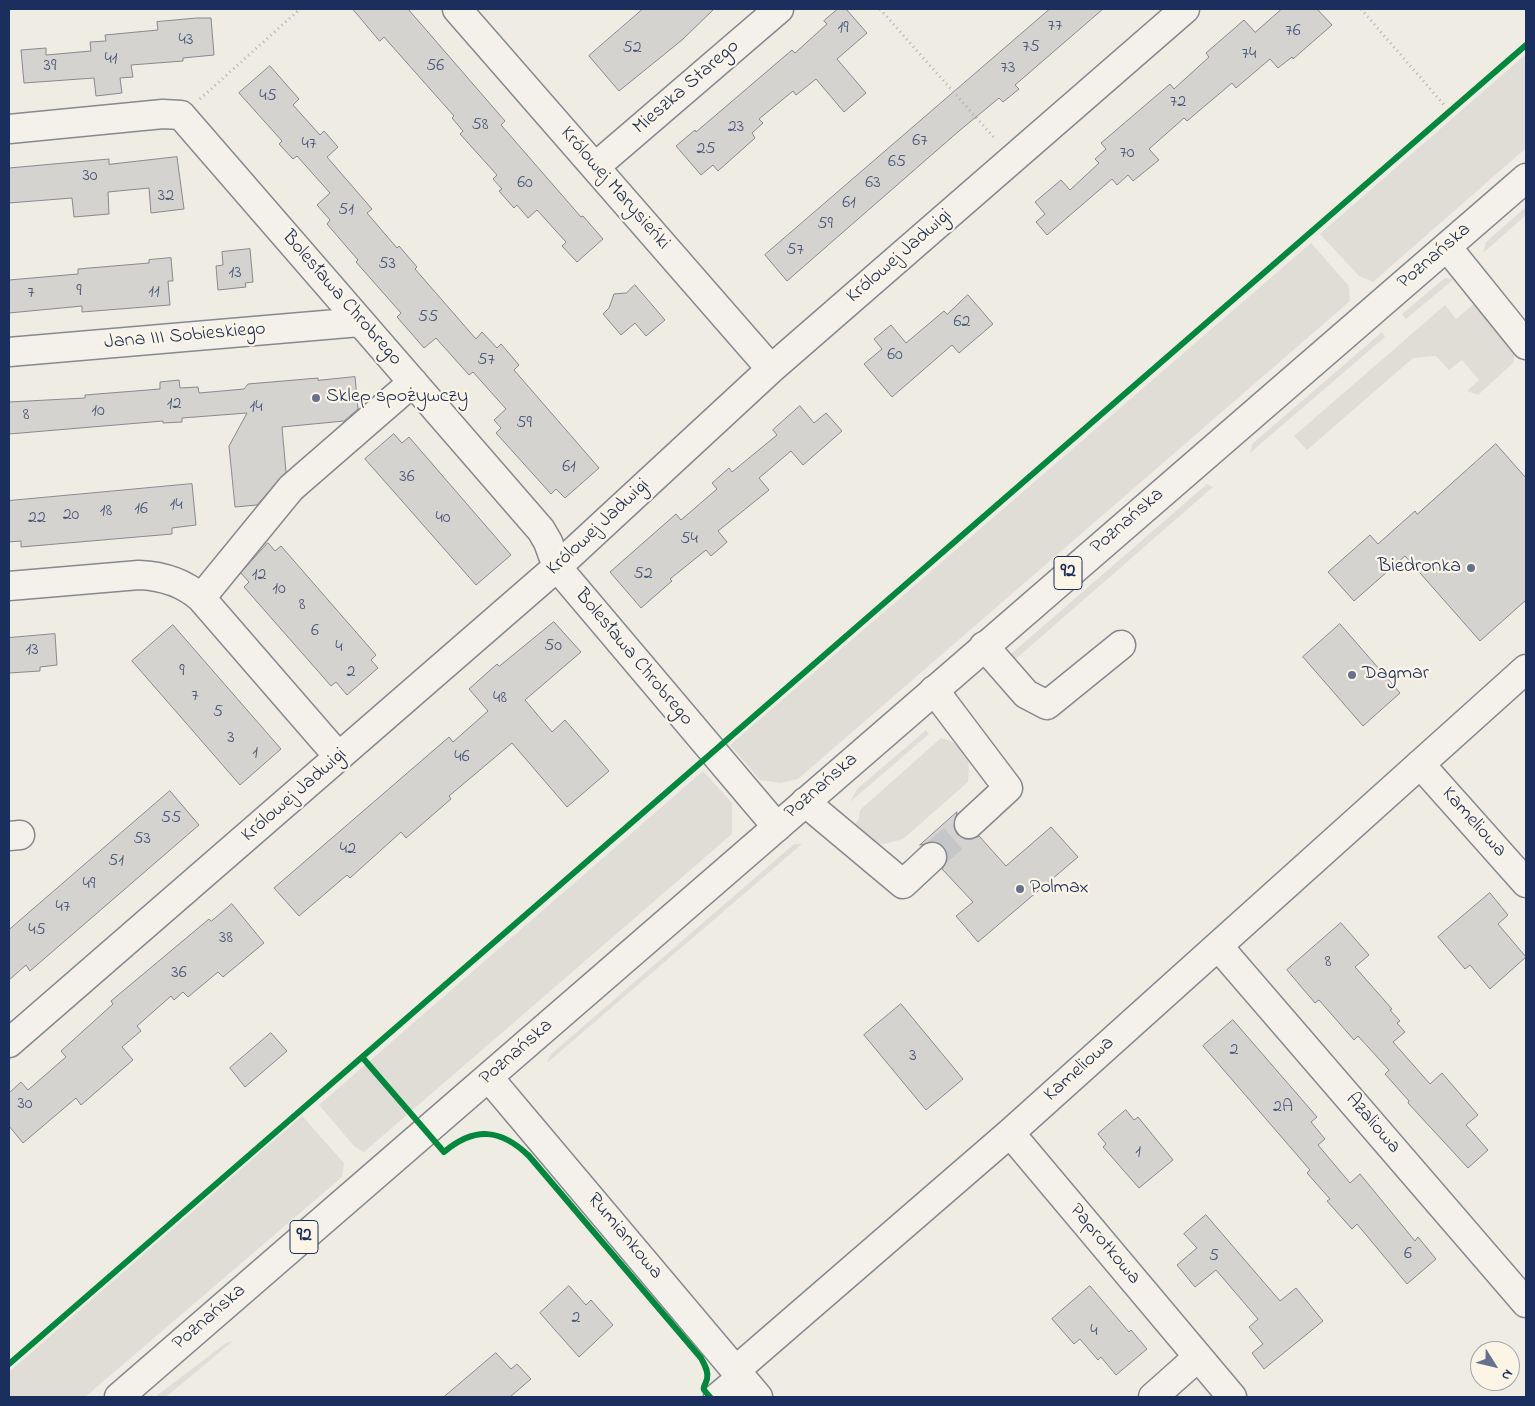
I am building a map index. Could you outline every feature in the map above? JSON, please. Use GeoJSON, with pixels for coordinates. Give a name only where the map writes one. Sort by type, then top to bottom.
{"type":"FeatureCollection","features":[{"type":"Feature","properties":{"kind":"street","name":"Królowej Marysieńki"},"geometry":{"type":"LineString","coordinates":[[458,9],[771,369]]}},
{"type":"Feature","properties":{"kind":"street","name":"Mieszka Starego"},"geometry":{"type":"LineString","coordinates":[[595,167],[779,9]]}},
{"type":"Feature","properties":{"kind":"street","name":"Królowej Jadwigi"},"geometry":{"type":"LineString","coordinates":[[9,1043],[557,567],[771,369],[1185,9]]}},
{"type":"Feature","properties":{"kind":"street"},"geometry":{"type":"LineString","coordinates":[[9,129],[163,114],[181,115]]}},
{"type":"Feature","properties":{"kind":"street","name":"Bolesława Chrobrego"},"geometry":{"type":"LineString","coordinates":[[181,115],[541,530],[548,542],[557,567],[777,827]]}},
{"type":"Feature","properties":{"kind":"street","name":"Poznańska"},"geometry":{"type":"LineString","coordinates":[[119,1397],[1526,178]]}},
{"type":"Feature","properties":{"kind":"street"},"geometry":{"type":"LineString","coordinates":[[1446,247],[1526,345]]}},
{"type":"Feature","properties":{"kind":"street","name":"Jana III Sobieskiego"},"geometry":{"type":"LineString","coordinates":[[9,352],[360,322]]}},
{"type":"Feature","properties":{"kind":"street"},"geometry":{"type":"LineString","coordinates":[[201,598],[291,488],[412,382]]}},
{"type":"Feature","properties":{"kind":"street"},"geometry":{"type":"LineString","coordinates":[[9,586],[139,575],[158,576],[183,585],[201,598],[339,757]]}},
{"type":"Feature","properties":{"kind":"street"},"geometry":{"type":"LineString","coordinates":[[984,646],[1026,694],[1047,705],[1121,645]]}},
{"type":"Feature","properties":{"kind":"street","name":"Kameliowa"},"geometry":{"type":"LineString","coordinates":[[718,1397],[745,1382],[1010,1134],[1526,669]]}},
{"type":"Feature","properties":{"kind":"street"},"geometry":{"type":"LineString","coordinates":[[934,690],[1008,788],[969,824]]}},
{"type":"Feature","properties":{"kind":"street","name":"Kameliowa"},"geometry":{"type":"LineString","coordinates":[[1420,764],[1526,883]]}},
{"type":"Feature","properties":{"kind":"street"},"geometry":{"type":"LineString","coordinates":[[805,802],[903,884],[932,857]]}},
{"type":"Feature","properties":{"kind":"street","name":"Azaliowa"},"geometry":{"type":"LineString","coordinates":[[1218,946],[1526,1303]]}},
{"type":"Feature","properties":{"kind":"street","name":"Rumiankowa"},"geometry":{"type":"LineString","coordinates":[[489,1078],[745,1382]]}},
{"type":"Feature","properties":{"kind":"street","name":"Paprotkowa"},"geometry":{"type":"LineString","coordinates":[[1010,1134],[1232,1397]]}},
{"type":"Feature","properties":{"kind":"street"},"geometry":{"type":"LineString","coordinates":[[1152,1397],[1198,1357]]}},
{"type":"Feature","properties":{"kind":"path"},"geometry":{"type":"LineString","coordinates":[[181,115],[300,9]]}},
{"type":"Feature","properties":{"kind":"path"},"geometry":{"type":"LineString","coordinates":[[880,9],[1013,159]]}},
{"type":"Feature","properties":{"kind":"path"},"geometry":{"type":"LineString","coordinates":[[1361,9],[1448,108],[1444,116]]}},
{"type":"Feature","properties":{"kind":"shaded area"},"geometry":{"type":"Polygon","coordinates":[[[1526,54],[1526,148],[1373,282],[1359,276],[1320,234],[1526,54]]]}},
{"type":"Feature","properties":{"kind":"shaded area"},"geometry":{"type":"Polygon","coordinates":[[[1526,207],[1526,215],[1483,253],[1486,242],[1526,207]]]}},
{"type":"Feature","properties":{"kind":"shaded area"},"geometry":{"type":"Polygon","coordinates":[[[1311,243],[1349,286],[1350,301],[798,779],[781,783],[760,780],[730,745],[1311,243]]]}},
{"type":"Feature","properties":{"kind":"shaded area"},"geometry":{"type":"Polygon","coordinates":[[[1445,278],[1454,279],[1406,319],[1402,314],[1445,278]]]}},
{"type":"Feature","properties":{"kind":"shaded area"},"geometry":{"type":"Polygon","coordinates":[[[1476,302],[1515,353],[1513,363],[1478,395],[1467,391],[1479,380],[1462,360],[1449,370],[1436,356],[1413,358],[1307,450],[1294,436],[1445,305],[1456,319],[1476,302]]]}},
{"type":"Feature","properties":{"kind":"shaded area"},"geometry":{"type":"Polygon","coordinates":[[[1382,332],[1385,337],[1250,453],[1252,444],[1382,332]]]}},
{"type":"Feature","properties":{"kind":"shaded area"},"geometry":{"type":"Polygon","coordinates":[[[1207,484],[1213,487],[1010,664],[1011,654],[1207,484]]]}},
{"type":"Feature","properties":{"kind":"shaded area"},"geometry":{"type":"Polygon","coordinates":[[[926,730],[929,734],[850,802],[857,789],[926,730]]]}},
{"type":"Feature","properties":{"kind":"shaded area"},"geometry":{"type":"Polygon","coordinates":[[[941,738],[957,745],[966,753],[969,765],[968,782],[903,839],[884,844],[875,843],[852,827],[859,819],[860,810],[941,738]]]}},
{"type":"Feature","properties":{"kind":"shaded area"},"geometry":{"type":"Polygon","coordinates":[[[703,771],[732,803],[732,834],[364,1152],[354,1146],[319,1105],[703,771]]]}},
{"type":"Feature","properties":{"kind":"shaded area"},"geometry":{"type":"Polygon","coordinates":[[[794,844],[802,844],[547,1063],[550,1055],[794,844]]]}},
{"type":"Feature","properties":{"kind":"shaded area"},"geometry":{"type":"Polygon","coordinates":[[[302,1116],[344,1163],[342,1177],[85,1397],[9,1397],[9,1372],[302,1116]]]}},
{"type":"Feature","properties":{"kind":"shaded area"},"geometry":{"type":"Polygon","coordinates":[[[233,1341],[166,1397],[155,1397],[226,1343],[233,1341]]]}},
{"type":"Feature","properties":{"kind":"building"},"geometry":{"type":"Polygon","coordinates":[[[353,9],[408,9],[505,121],[501,125],[581,217],[583,216],[603,239],[577,262],[562,246],[566,242],[537,210],[528,218],[517,205],[514,208],[499,191],[502,189],[493,179],[497,175],[460,134],[463,131],[452,118],[454,116],[384,37],[380,41],[353,9]]]}},
{"type":"Feature","properties":{"kind":"building"},"geometry":{"type":"Polygon","coordinates":[[[643,9],[714,9],[682,40],[619,91],[589,56],[643,9]]]}},
{"type":"Feature","properties":{"kind":"building"},"geometry":{"type":"Polygon","coordinates":[[[838,9],[846,9],[867,33],[837,59],[866,93],[844,112],[816,79],[796,95],[793,91],[759,119],[763,123],[752,133],[755,138],[718,171],[713,165],[701,175],[676,146],[695,130],[696,132],[792,50],[795,53],[827,24],[824,21],[838,9]]]}},
{"type":"Feature","properties":{"kind":"building"},"geometry":{"type":"Polygon","coordinates":[[[1050,9],[1103,9],[1015,85],[1019,89],[1003,102],[999,98],[959,131],[787,281],[765,255],[1050,9]]]}},
{"type":"Feature","properties":{"kind":"building"},"geometry":{"type":"Polygon","coordinates":[[[1282,9],[1317,9],[1332,25],[1293,59],[1292,57],[1278,68],[1270,59],[1236,88],[1232,83],[1187,121],[1184,118],[1149,149],[1159,160],[1133,181],[1128,175],[1117,185],[1112,179],[1047,235],[1036,222],[1045,214],[1035,202],[1061,180],[1070,190],[1099,163],[1095,159],[1106,149],[1101,143],[1170,84],[1174,89],[1209,57],[1206,53],[1244,20],[1255,32],[1282,9]]]}},
{"type":"Feature","properties":{"kind":"building"},"geometry":{"type":"Polygon","coordinates":[[[211,18],[214,55],[183,58],[183,61],[131,65],[133,77],[120,78],[122,93],[96,96],[94,78],[24,83],[21,50],[46,48],[46,55],[91,51],[90,42],[106,41],[105,35],[158,30],[157,22],[211,18]]]}},
{"type":"Feature","properties":{"kind":"building"},"geometry":{"type":"Polygon","coordinates":[[[270,66],[299,99],[293,105],[320,135],[324,131],[338,147],[327,157],[372,209],[367,213],[397,248],[399,246],[417,267],[415,269],[476,339],[482,332],[497,348],[501,344],[519,365],[514,370],[599,468],[565,498],[556,489],[551,494],[496,433],[501,428],[494,420],[506,409],[473,372],[469,375],[436,338],[424,348],[397,317],[401,313],[356,262],[358,260],[327,224],[330,220],[317,205],[330,193],[297,156],[293,159],[279,144],[282,141],[239,93],[270,66]]]}},
{"type":"Feature","properties":{"kind":"building"},"geometry":{"type":"Polygon","coordinates":[[[177,157],[184,209],[151,213],[149,188],[108,192],[109,214],[74,217],[72,198],[9,203],[9,168],[109,159],[109,164],[177,157]]]}},
{"type":"Feature","properties":{"kind":"building"},"geometry":{"type":"Polygon","coordinates":[[[250,249],[253,282],[245,283],[246,287],[218,290],[216,266],[223,265],[222,252],[250,249]]]}},
{"type":"Feature","properties":{"kind":"building"},"geometry":{"type":"Polygon","coordinates":[[[171,258],[173,281],[168,281],[170,305],[82,312],[82,306],[9,313],[9,280],[78,274],[78,269],[149,263],[149,260],[171,258]]]}},
{"type":"Feature","properties":{"kind":"building"},"geometry":{"type":"Polygon","coordinates":[[[635,285],[665,320],[646,336],[635,323],[621,335],[603,314],[609,308],[614,294],[626,293],[635,285]]]}},
{"type":"Feature","properties":{"kind":"building"},"geometry":{"type":"Polygon","coordinates":[[[968,295],[993,324],[959,353],[952,345],[892,397],[864,364],[882,349],[874,339],[891,325],[906,343],[944,311],[947,314],[968,295]]]}},
{"type":"Feature","properties":{"kind":"building"},"geometry":{"type":"Polygon","coordinates":[[[355,377],[358,409],[344,421],[282,427],[286,472],[257,505],[235,507],[229,446],[247,413],[182,418],[182,422],[163,423],[163,421],[9,434],[9,402],[85,398],[85,395],[160,389],[160,382],[179,380],[180,388],[198,387],[199,393],[244,389],[248,384],[355,377]]]}},
{"type":"Feature","properties":{"kind":"building"},"geometry":{"type":"Polygon","coordinates":[[[800,406],[814,423],[826,413],[842,431],[803,465],[791,451],[759,478],[769,490],[718,531],[727,542],[711,556],[706,550],[670,579],[672,581],[641,608],[610,572],[676,514],[681,520],[717,489],[712,483],[729,468],[732,472],[777,435],[773,430],[800,406]]]}},
{"type":"Feature","properties":{"kind":"building"},"geometry":{"type":"Polygon","coordinates":[[[394,434],[402,443],[409,437],[511,555],[476,585],[365,459],[394,434]]]}},
{"type":"Feature","properties":{"kind":"building","name":"Biedronka"},"geometry":{"type":"Polygon","coordinates":[[[1496,444],[1526,478],[1526,600],[1480,641],[1405,556],[1354,601],[1328,572],[1370,535],[1378,544],[1415,511],[1417,514],[1496,444]]]}},
{"type":"Feature","properties":{"kind":"building"},"geometry":{"type":"Polygon","coordinates":[[[192,484],[196,525],[172,528],[172,534],[21,547],[21,541],[9,542],[9,501],[192,484]]]}},
{"type":"Feature","properties":{"kind":"building"},"geometry":{"type":"Polygon","coordinates":[[[268,543],[275,551],[281,546],[376,655],[371,660],[378,668],[347,695],[336,682],[331,686],[244,587],[249,582],[241,573],[268,543]]]}},
{"type":"Feature","properties":{"kind":"building"},"geometry":{"type":"Polygon","coordinates":[[[554,622],[581,652],[525,700],[552,732],[565,720],[609,771],[567,807],[512,743],[449,796],[451,799],[406,838],[401,832],[350,878],[347,875],[299,916],[274,888],[449,737],[453,742],[488,711],[469,689],[497,664],[499,666],[554,622]]]}},
{"type":"Feature","properties":{"kind":"building","name":"Dagmar"},"geometry":{"type":"Polygon","coordinates":[[[1340,624],[1400,693],[1363,726],[1303,657],[1340,624]]]}},
{"type":"Feature","properties":{"kind":"building"},"geometry":{"type":"Polygon","coordinates":[[[173,625],[281,749],[240,785],[132,661],[173,625]]]}},
{"type":"Feature","properties":{"kind":"building"},"geometry":{"type":"Polygon","coordinates":[[[55,634],[57,665],[40,667],[40,671],[9,673],[9,638],[55,634]]]}},
{"type":"Feature","properties":{"kind":"building"},"geometry":{"type":"Polygon","coordinates":[[[170,791],[199,825],[30,971],[26,965],[9,980],[9,930],[170,791]]]}},
{"type":"Feature","properties":{"kind":"building"},"geometry":{"type":"Polygon","coordinates":[[[957,812],[954,827],[957,834],[965,839],[979,836],[1006,866],[1051,827],[1078,857],[978,942],[956,916],[973,902],[942,869],[947,861],[947,853],[944,847],[936,842],[920,845],[957,812]]]}},
{"type":"Feature","properties":{"kind":"building"},"geometry":{"type":"Polygon","coordinates":[[[1490,893],[1508,915],[1498,924],[1526,957],[1490,989],[1470,965],[1465,969],[1438,937],[1490,893]]]}},
{"type":"Feature","properties":{"kind":"building"},"geometry":{"type":"Polygon","coordinates":[[[232,904],[264,943],[223,977],[218,972],[188,997],[183,992],[174,1000],[171,996],[137,1026],[141,1031],[122,1047],[133,1060],[81,1105],[76,1098],[23,1143],[9,1126],[9,1093],[21,1082],[28,1090],[66,1057],[61,1051],[113,1004],[111,1001],[209,919],[211,921],[232,904]]]}},
{"type":"Feature","properties":{"kind":"building"},"geometry":{"type":"Polygon","coordinates":[[[1341,923],[1369,955],[1355,967],[1392,1009],[1390,1010],[1400,1021],[1397,1023],[1405,1032],[1393,1042],[1430,1084],[1442,1073],[1478,1115],[1466,1125],[1488,1150],[1468,1168],[1408,1103],[1409,1101],[1385,1074],[1389,1070],[1358,1036],[1354,1040],[1319,1000],[1315,1003],[1287,970],[1341,923]]]}},
{"type":"Feature","properties":{"kind":"building"},"geometry":{"type":"Polygon","coordinates":[[[901,1004],[963,1079],[926,1110],[864,1035],[901,1004]]]}},
{"type":"Feature","properties":{"kind":"building"},"geometry":{"type":"Polygon","coordinates":[[[1233,1020],[1317,1117],[1311,1122],[1325,1139],[1318,1145],[1350,1183],[1360,1174],[1415,1241],[1418,1237],[1436,1259],[1407,1284],[1357,1224],[1352,1229],[1327,1201],[1330,1199],[1307,1173],[1310,1170],[1203,1046],[1233,1020]]]}},
{"type":"Feature","properties":{"kind":"building"},"geometry":{"type":"Polygon","coordinates":[[[271,1033],[287,1051],[245,1087],[230,1068],[271,1033]]]}},
{"type":"Feature","properties":{"kind":"building"},"geometry":{"type":"Polygon","coordinates":[[[1126,1110],[1134,1120],[1138,1117],[1173,1160],[1139,1188],[1103,1147],[1106,1144],[1098,1134],[1126,1110]]]}},
{"type":"Feature","properties":{"kind":"building"},"geometry":{"type":"Polygon","coordinates":[[[1206,1215],[1280,1301],[1296,1288],[1323,1321],[1264,1369],[1252,1353],[1263,1344],[1249,1327],[1258,1319],[1216,1270],[1195,1287],[1177,1265],[1197,1248],[1184,1234],[1206,1215]]]}},
{"type":"Feature","properties":{"kind":"building"},"geometry":{"type":"Polygon","coordinates":[[[569,1286],[586,1305],[591,1300],[613,1325],[579,1357],[540,1313],[569,1286]]]}},
{"type":"Feature","properties":{"kind":"building"},"geometry":{"type":"Polygon","coordinates":[[[1090,1286],[1129,1332],[1131,1330],[1147,1349],[1116,1375],[1101,1357],[1098,1360],[1080,1339],[1074,1344],[1052,1319],[1090,1286]]]}},
{"type":"Feature","properties":{"kind":"building"},"geometry":{"type":"Polygon","coordinates":[[[496,1353],[511,1369],[517,1364],[531,1379],[510,1397],[444,1397],[496,1353]]]}},
{"type":"Feature","properties":{"kind":"tunnel"},"geometry":{"type":"LineString","coordinates":[[932,857],[969,824]]}},
{"type":"Feature","properties":{"kind":"cycle path"},"geometry":{"type":"LineString","coordinates":[[9,1364],[1526,45]]}},
{"type":"Feature","properties":{"kind":"cycle path"},"geometry":{"type":"LineString","coordinates":[[362,1057],[444,1152],[466,1138],[488,1134],[508,1140],[529,1156],[701,1358],[707,1373],[704,1389],[710,1397]]}},
{"type":"Feature","properties":{"kind":"place","name":"Sklep spożywczy"},"geometry":{"type":"Point","coordinates":[316,398]}},
{"type":"Feature","properties":{"kind":"place","name":"Biedronka"},"geometry":{"type":"Point","coordinates":[1471,568]}},
{"type":"Feature","properties":{"kind":"place","name":"Dagmar"},"geometry":{"type":"Point","coordinates":[1352,675]}},
{"type":"Feature","properties":{"kind":"place","name":"Polmax"},"geometry":{"type":"Point","coordinates":[1020,889]}}]}
